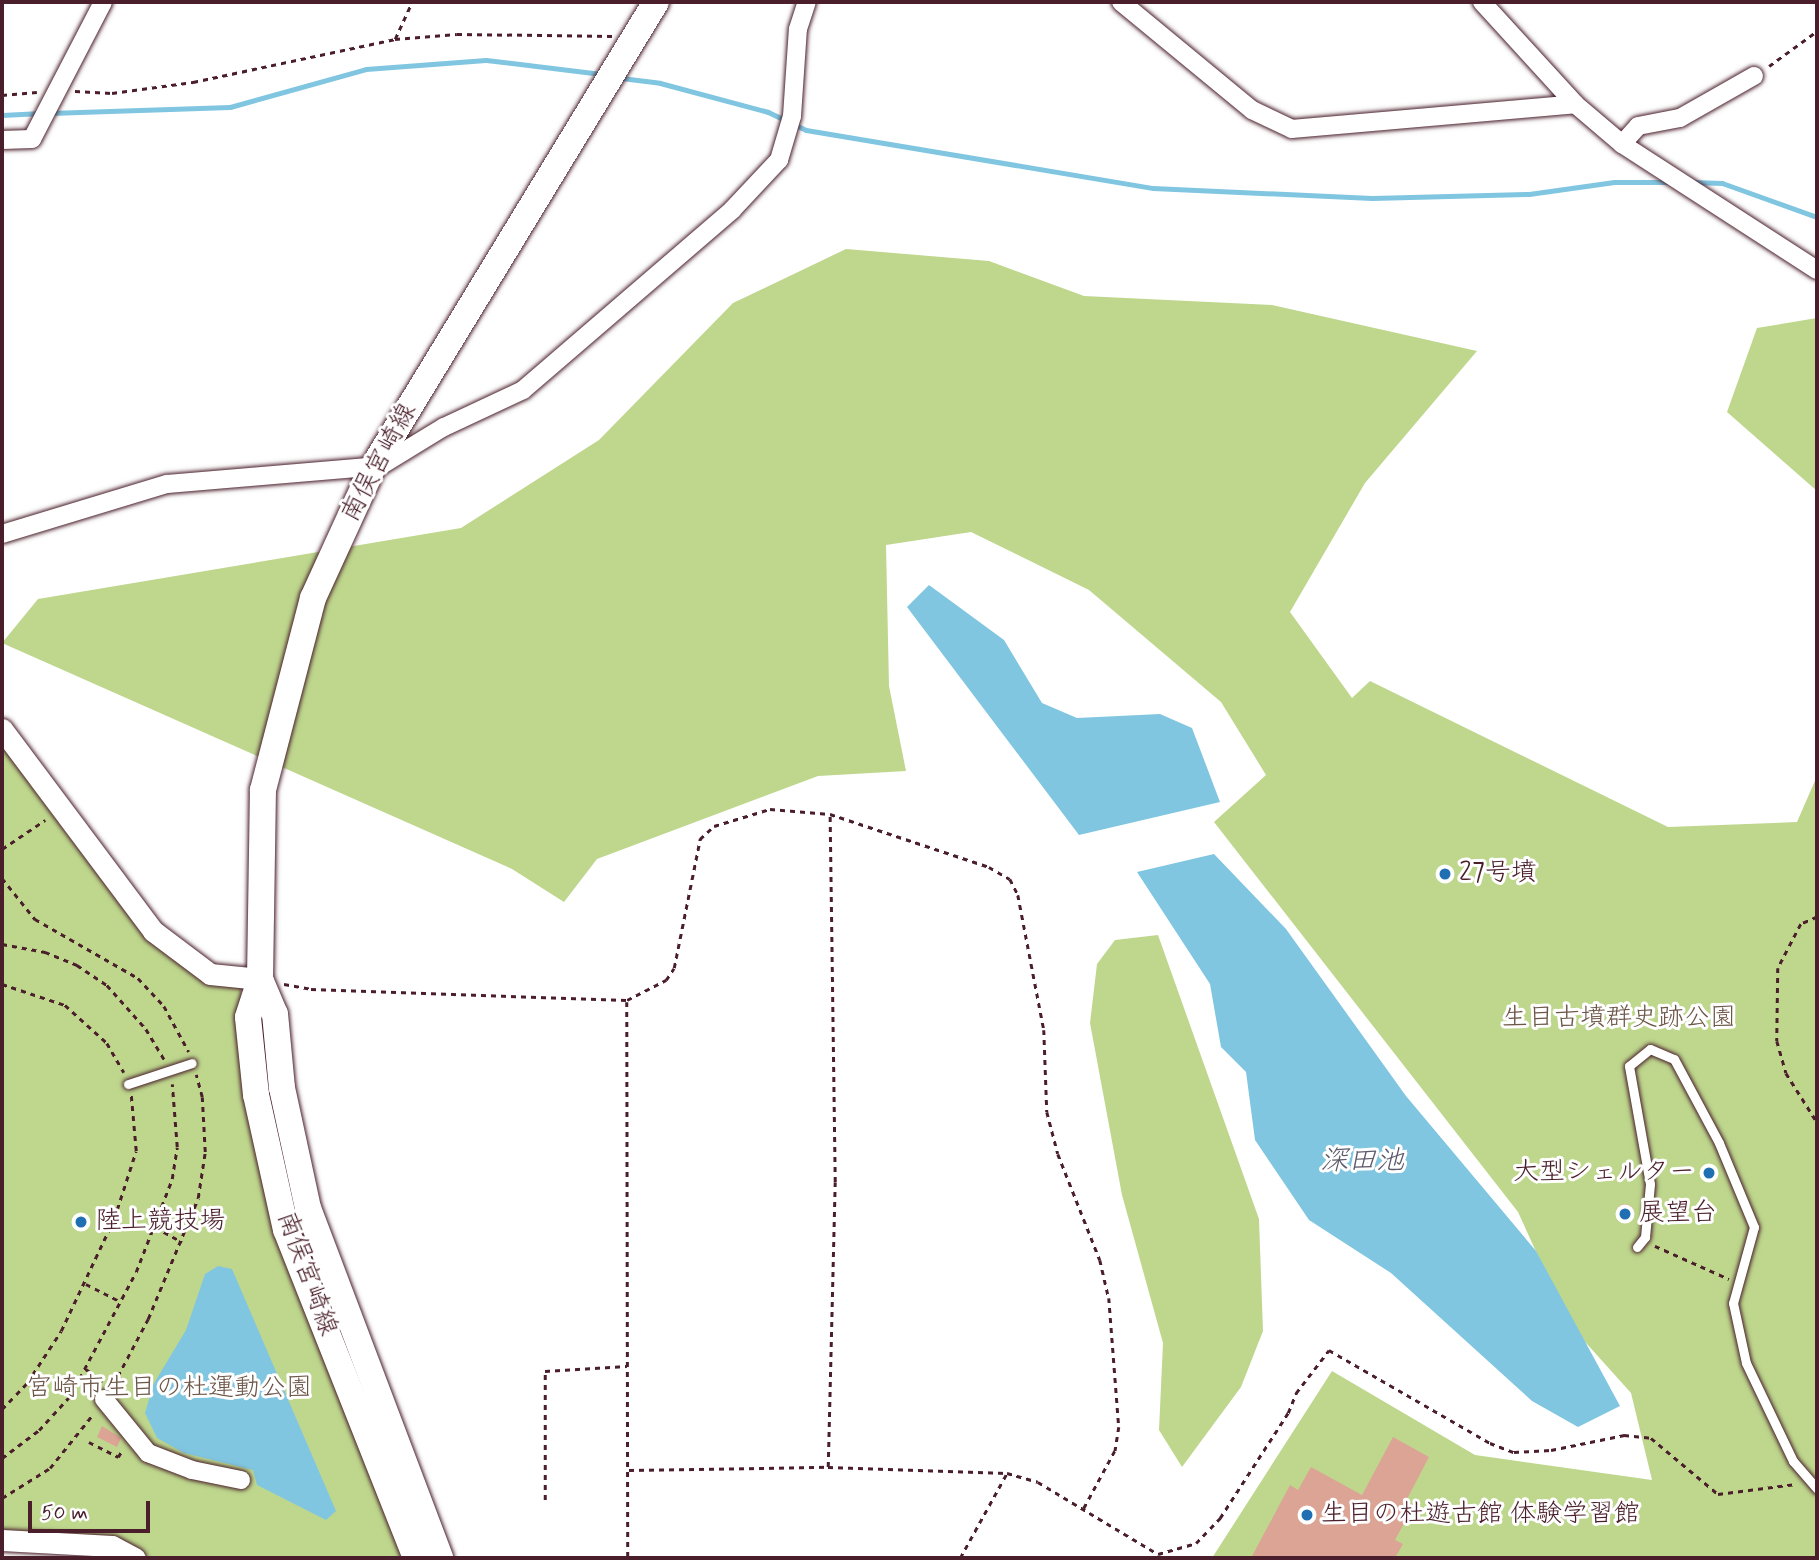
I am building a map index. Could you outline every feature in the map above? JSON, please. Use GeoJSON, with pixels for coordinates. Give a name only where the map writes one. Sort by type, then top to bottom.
{"type":"FeatureCollection","features":[{"type":"Feature","properties":{"kind":"main road","name":"南俣宮崎線"},"geometry":{"type":"LineString","coordinates":[[416,1558],[286,1230],[256,1095],[248,1017],[260,979],[263,790],[313,598],[373,467],[656,2]]}},
{"type":"Feature","properties":{"kind":"main road","name":"南俣宮崎線"},"geometry":{"type":"LineString","coordinates":[[260,979],[275,1014],[282,1088],[308,1208],[440,1558]]}},
{"type":"Feature","properties":{"kind":"street"},"geometry":{"type":"LineString","coordinates":[[2,140],[32,139],[103,2]]}},
{"type":"Feature","properties":{"kind":"street"},"geometry":{"type":"LineString","coordinates":[[2,534],[167,484],[373,467],[523,390],[761,182],[787,142],[798,29],[807,2]]}},
{"type":"Feature","properties":{"kind":"street"},"geometry":{"type":"LineString","coordinates":[[1121,2],[1252,110],[1292,129],[1575,104]]}},
{"type":"Feature","properties":{"kind":"street"},"geometry":{"type":"LineString","coordinates":[[1482,2],[1575,104],[1622,144],[1817,270]]}},
{"type":"Feature","properties":{"kind":"street"},"geometry":{"type":"LineString","coordinates":[[1622,144],[1638,126],[1680,118],[1754,76]]}},
{"type":"Feature","properties":{"kind":"street"},"geometry":{"type":"LineString","coordinates":[[2,729],[153,931],[209,974],[260,979]]}},
{"type":"Feature","properties":{"kind":"street"},"geometry":{"type":"LineString","coordinates":[[104,1399],[130,1435],[148,1452],[184,1475],[241,1480]]}},
{"type":"Feature","properties":{"kind":"street"},"geometry":{"type":"LineString","coordinates":[[2,1540],[112,1546],[135,1558]]}},
{"type":"Feature","properties":{"kind":"lane"},"geometry":{"type":"LineString","coordinates":[[1639,1244],[1650,1184],[1629,1066],[1650,1049],[1674,1059],[1719,1143],[1754,1227],[1732,1303],[1746,1363],[1793,1461],[1815,1487]]}},
{"type":"Feature","properties":{"kind":"lane"},"geometry":{"type":"LineString","coordinates":[[128,1084],[192,1063]]}},
{"type":"Feature","properties":{"kind":"path"},"geometry":{"type":"LineString","coordinates":[[395,39],[412,2]]}},
{"type":"Feature","properties":{"kind":"path"},"geometry":{"type":"LineString","coordinates":[[1754,76],[1817,31]]}},
{"type":"Feature","properties":{"kind":"path"},"geometry":{"type":"LineString","coordinates":[[2,95],[57,90],[112,93],[193,82],[395,39],[457,34],[635,39]]}},
{"type":"Feature","properties":{"kind":"path"},"geometry":{"type":"LineString","coordinates":[[260,979],[311,989],[627,1000],[666,980],[674,968],[700,839],[713,827],[770,809],[830,814],[989,867],[1010,879],[1018,895],[1044,1030],[1046,1112],[1058,1154],[1100,1260],[1109,1298],[1119,1427],[1115,1451],[1082,1512]]}},
{"type":"Feature","properties":{"kind":"path"},"geometry":{"type":"LineString","coordinates":[[828,1467],[835,1182],[830,814]]}},
{"type":"Feature","properties":{"kind":"path"},"geometry":{"type":"LineString","coordinates":[[2,849],[48,818]]}},
{"type":"Feature","properties":{"kind":"path"},"geometry":{"type":"LineString","coordinates":[[2,878],[35,919],[138,978],[164,1006],[192,1063],[202,1097],[205,1152],[198,1198],[182,1242],[111,1388],[86,1369]]}},
{"type":"Feature","properties":{"kind":"path"},"geometry":{"type":"LineString","coordinates":[[1817,917],[1801,923],[1778,968],[1777,1041],[1786,1073],[1817,1122]]}},
{"type":"Feature","properties":{"kind":"path"},"geometry":{"type":"LineString","coordinates":[[2,944],[45,952],[77,965],[107,985],[146,1028],[168,1071],[175,1101],[177,1147],[172,1180],[155,1227],[122,1301],[86,1369],[70,1396],[39,1430],[2,1458]]}},
{"type":"Feature","properties":{"kind":"path"},"geometry":{"type":"LineString","coordinates":[[2,985],[42,994],[88,1022],[107,1044],[128,1084],[136,1151],[86,1284],[43,1359],[2,1409]]}},
{"type":"Feature","properties":{"kind":"path"},"geometry":{"type":"LineString","coordinates":[[627,1000],[628,1558]]}},
{"type":"Feature","properties":{"kind":"path"},"geometry":{"type":"LineString","coordinates":[[155,1227],[182,1242]]}},
{"type":"Feature","properties":{"kind":"path"},"geometry":{"type":"LineString","coordinates":[[1639,1244],[1738,1283]]}},
{"type":"Feature","properties":{"kind":"path"},"geometry":{"type":"LineString","coordinates":[[86,1284],[122,1301]]}},
{"type":"Feature","properties":{"kind":"path"},"geometry":{"type":"LineString","coordinates":[[629,1470],[828,1467],[1007,1473],[1038,1482],[1082,1512],[1158,1554],[1196,1543],[1220,1518],[1288,1413],[1297,1393],[1329,1350],[1490,1443],[1514,1452],[1551,1450],[1624,1435],[1651,1437],[1718,1493],[1783,1483],[1815,1487]]}},
{"type":"Feature","properties":{"kind":"path"},"geometry":{"type":"LineString","coordinates":[[545,1500],[545,1371],[627,1366]]}},
{"type":"Feature","properties":{"kind":"path"},"geometry":{"type":"LineString","coordinates":[[2,1498],[50,1468],[104,1399]]}},
{"type":"Feature","properties":{"kind":"path"},"geometry":{"type":"LineString","coordinates":[[89,1442],[118,1457],[130,1435]]}},
{"type":"Feature","properties":{"kind":"path"},"geometry":{"type":"LineString","coordinates":[[960,1558],[1007,1473]]}},
{"type":"Feature","properties":{"kind":"green space","name":"生目古墳群史跡公園"},"geometry":{"type":"Polygon","coordinates":[[[846,249],[989,261],[1084,296],[1272,305],[1477,351],[1365,483],[1290,612],[1352,698],[1370,681],[1668,827],[1797,822],[1817,776],[1817,1558],[1212,1558],[1332,1371],[1475,1455],[1652,1480],[1631,1393],[1569,1324],[1518,1212],[1214,822],[1266,775],[1221,702],[1089,590],[971,532],[886,545],[889,686],[906,771],[818,776],[597,859],[564,902],[512,869],[2,643],[38,599],[461,528],[599,440],[733,303],[846,249]]]}},
{"type":"Feature","properties":{"kind":"green space"},"geometry":{"type":"Polygon","coordinates":[[[1817,318],[1817,491],[1727,412],[1757,328],[1817,318]]]}},
{"type":"Feature","properties":{"kind":"green space","name":"宮崎市生目の杜運動公園"},"geometry":{"type":"Polygon","coordinates":[[[2,729],[153,931],[209,974],[238,977],[286,1230],[416,1558],[135,1558],[2,1540],[2,729]]]}},
{"type":"Feature","properties":{"kind":"green space"},"geometry":{"type":"Polygon","coordinates":[[[1158,935],[1259,1219],[1263,1331],[1241,1387],[1182,1467],[1159,1430],[1163,1343],[1122,1195],[1090,1023],[1097,964],[1115,940],[1158,935]]]}},
{"type":"Feature","properties":{"kind":"water"},"geometry":{"type":"Polygon","coordinates":[[[929,585],[1004,640],[1042,703],[1077,718],[1160,714],[1192,728],[1220,802],[1079,835],[907,607],[929,585]]]}},
{"type":"Feature","properties":{"kind":"water","name":"深田池"},"geometry":{"type":"Polygon","coordinates":[[[1214,854],[1286,929],[1406,1096],[1536,1251],[1620,1406],[1578,1427],[1532,1401],[1391,1273],[1309,1220],[1255,1140],[1246,1072],[1221,1047],[1210,984],[1137,872],[1214,854]]]}},
{"type":"Feature","properties":{"kind":"water"},"geometry":{"type":"Polygon","coordinates":[[[218,1266],[232,1269],[336,1511],[326,1520],[257,1485],[253,1470],[184,1453],[157,1438],[145,1413],[153,1385],[186,1330],[205,1274],[218,1266]]]}},
{"type":"Feature","properties":{"kind":"building","name":"展望台"},"geometry":{"type":"Polygon","coordinates":[[[1625,1204],[1631,1207],[1634,1213],[1631,1219],[1625,1222],[1619,1219],[1616,1213],[1619,1207],[1625,1204]]]}},
{"type":"Feature","properties":{"kind":"building"},"geometry":{"type":"Polygon","coordinates":[[[102,1426],[121,1438],[117,1447],[97,1437],[102,1426]]]}},
{"type":"Feature","properties":{"kind":"building"},"geometry":{"type":"Polygon","coordinates":[[[1393,1437],[1429,1457],[1406,1501],[1414,1505],[1395,1540],[1403,1544],[1395,1558],[1251,1558],[1290,1485],[1298,1490],[1311,1467],[1362,1495],[1393,1437]]]}},
{"type":"Feature","properties":{"kind":"waterway"},"geometry":{"type":"LineString","coordinates":[[50,113],[230,107],[366,69],[486,60],[601,74]]}},
{"type":"Feature","properties":{"kind":"waterway"},"geometry":{"type":"LineString","coordinates":[[621,78],[660,83],[768,112],[806,130],[1153,188],[1372,198],[1529,194],[1614,182],[1671,182]]}},
{"type":"Feature","properties":{"kind":"waterway"},"geometry":{"type":"LineString","coordinates":[[2,115],[41,113]]}},
{"type":"Feature","properties":{"kind":"waterway"},"geometry":{"type":"LineString","coordinates":[[1692,182],[1722,183],[1817,217]]}},
{"type":"Feature","properties":{"kind":"place","name":"27号墳"},"geometry":{"type":"Point","coordinates":[1445,874]}},
{"type":"Feature","properties":{"kind":"place","name":"大型シェルター"},"geometry":{"type":"Point","coordinates":[1709,1173]}},
{"type":"Feature","properties":{"kind":"place","name":"展望台"},"geometry":{"type":"Point","coordinates":[1625,1214]}},
{"type":"Feature","properties":{"kind":"place","name":"陸上競技場"},"geometry":{"type":"Point","coordinates":[81,1222]}},
{"type":"Feature","properties":{"kind":"place","name":"生目の杜遊古館 体験学習館"},"geometry":{"type":"Point","coordinates":[1307,1515]}}]}
